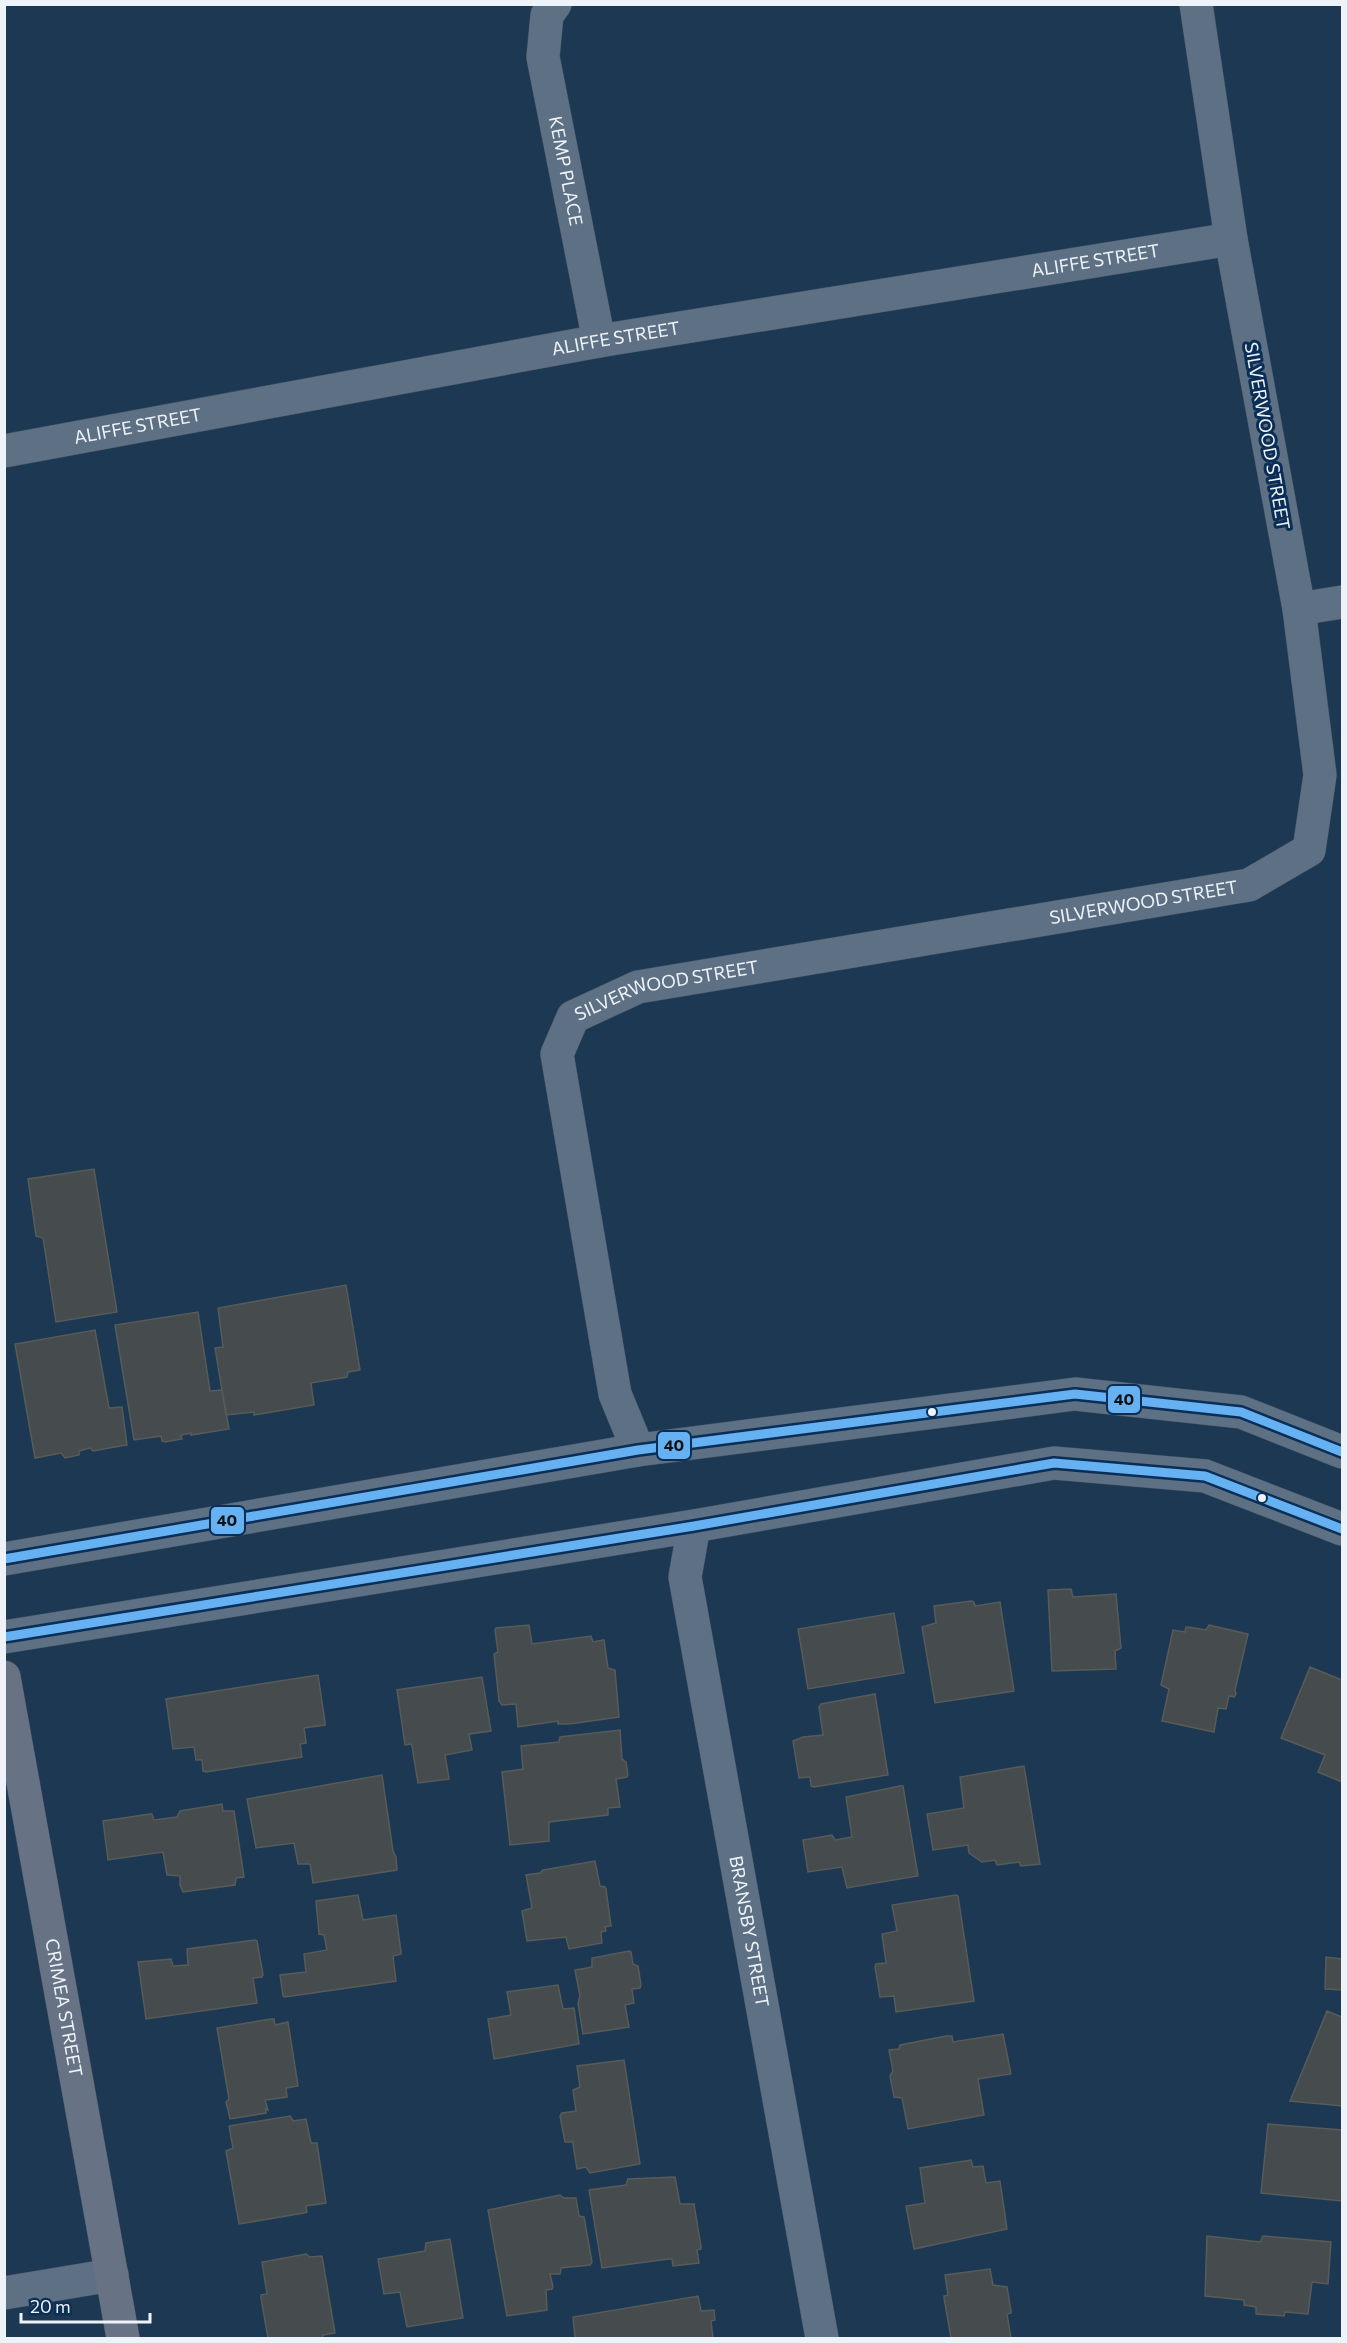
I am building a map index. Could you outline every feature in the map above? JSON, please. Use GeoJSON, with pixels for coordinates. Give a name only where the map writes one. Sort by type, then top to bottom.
{"type":"FeatureCollection","features":[{"type":"Feature","properties":{"kind":"main road","name":"CRIMEA STREET"},"geometry":{"type":"LineString","coordinates":[[4,1677],[123,2338]]}},
{"type":"Feature","properties":{"kind":"street","name":"KEMP PLACE"},"geometry":{"type":"LineString","coordinates":[[555,4],[547,15],[543,57],[599,342]]}},
{"type":"Feature","properties":{"kind":"street","name":"SILVERWOOD STREET"},"geometry":{"type":"LineString","coordinates":[[638,1450],[615,1394],[557,1054],[573,1017],[638,987],[1249,885],[1309,850],[1320,775],[1299,609],[1231,238],[1196,4]]}},
{"type":"Feature","properties":{"kind":"street","name":"ALIFFE STREET"},"geometry":{"type":"LineString","coordinates":[[4,451],[599,342],[1231,238]]}},
{"type":"Feature","properties":{"kind":"street"},"geometry":{"type":"LineString","coordinates":[[1299,609],[1342,602]]}},
{"type":"Feature","properties":{"kind":"street"},"geometry":{"type":"LineString","coordinates":[[4,1559],[638,1450],[1075,1394],[1241,1412],[1342,1452]]}},
{"type":"Feature","properties":{"kind":"street"},"geometry":{"type":"LineString","coordinates":[[4,1637],[694,1526],[1053,1463],[1205,1476],[1342,1529]]}},
{"type":"Feature","properties":{"kind":"street","name":"BRANSBY STREET"},"geometry":{"type":"LineString","coordinates":[[694,1526],[685,1577],[822,2338]]}},
{"type":"Feature","properties":{"kind":"street"},"geometry":{"type":"LineString","coordinates":[[4,2293],[112,2275]]}},
{"type":"Feature","properties":{"kind":"building"},"geometry":{"type":"Polygon","coordinates":[[[94,1169],[117,1312],[56,1322],[43,1238],[36,1236],[28,1179],[94,1169]]]}},
{"type":"Feature","properties":{"kind":"building"},"geometry":{"type":"Polygon","coordinates":[[[346,1285],[360,1370],[348,1372],[347,1377],[311,1383],[314,1405],[254,1415],[254,1412],[226,1415],[215,1348],[223,1347],[218,1308],[346,1285]]]}},
{"type":"Feature","properties":{"kind":"building"},"geometry":{"type":"Polygon","coordinates":[[[198,1312],[210,1391],[222,1390],[229,1429],[181,1435],[182,1439],[165,1442],[162,1441],[161,1436],[134,1440],[115,1325],[198,1312]]]}},
{"type":"Feature","properties":{"kind":"building"},"geometry":{"type":"Polygon","coordinates":[[[95,1330],[109,1408],[122,1407],[127,1445],[93,1451],[90,1448],[79,1451],[79,1455],[65,1458],[61,1453],[35,1458],[15,1344],[95,1330]]]}},
{"type":"Feature","properties":{"kind":"building"},"geometry":{"type":"Polygon","coordinates":[[[1071,1589],[1073,1597],[1116,1594],[1121,1648],[1115,1651],[1116,1669],[1052,1671],[1048,1590],[1071,1589]]]}},
{"type":"Feature","properties":{"kind":"building"},"geometry":{"type":"Polygon","coordinates":[[[971,1601],[975,1606],[1000,1602],[1014,1691],[935,1703],[922,1627],[936,1623],[934,1606],[971,1601]]]}},
{"type":"Feature","properties":{"kind":"building"},"geometry":{"type":"Polygon","coordinates":[[[894,1613],[904,1673],[808,1689],[798,1629],[894,1613]]]}},
{"type":"Feature","properties":{"kind":"building"},"geometry":{"type":"Polygon","coordinates":[[[529,1625],[532,1644],[591,1636],[593,1642],[604,1640],[608,1668],[615,1670],[619,1717],[569,1724],[558,1724],[558,1721],[518,1727],[516,1704],[502,1705],[499,1701],[494,1654],[498,1652],[495,1630],[496,1628],[529,1625]]]}},
{"type":"Feature","properties":{"kind":"building"},"geometry":{"type":"Polygon","coordinates":[[[1209,1625],[1248,1634],[1236,1694],[1234,1697],[1229,1696],[1226,1709],[1218,1708],[1214,1732],[1162,1721],[1169,1689],[1161,1685],[1173,1630],[1185,1632],[1188,1627],[1206,1630],[1209,1625]]]}},
{"type":"Feature","properties":{"kind":"building"},"geometry":{"type":"Polygon","coordinates":[[[1310,1667],[1342,1680],[1342,1782],[1318,1772],[1325,1755],[1281,1738],[1310,1667]]]}},
{"type":"Feature","properties":{"kind":"building"},"geometry":{"type":"Polygon","coordinates":[[[318,1675],[325,1725],[304,1728],[306,1743],[300,1744],[302,1757],[206,1772],[203,1771],[202,1760],[196,1760],[194,1747],[173,1749],[166,1699],[318,1675]]]}},
{"type":"Feature","properties":{"kind":"building"},"geometry":{"type":"Polygon","coordinates":[[[482,1677],[491,1731],[469,1734],[472,1750],[445,1755],[449,1779],[418,1783],[412,1746],[411,1744],[405,1745],[397,1690],[482,1677]]]}},
{"type":"Feature","properties":{"kind":"building"},"geometry":{"type":"Polygon","coordinates":[[[875,1694],[888,1775],[814,1787],[811,1786],[810,1777],[799,1778],[793,1741],[803,1737],[823,1735],[819,1707],[821,1704],[875,1694]]]}},
{"type":"Feature","properties":{"kind":"building"},"geometry":{"type":"Polygon","coordinates":[[[620,1730],[622,1759],[626,1762],[628,1775],[616,1779],[620,1807],[608,1808],[608,1815],[549,1822],[549,1841],[510,1845],[502,1772],[523,1769],[521,1746],[559,1742],[560,1737],[620,1730]]]}},
{"type":"Feature","properties":{"kind":"building"},"geometry":{"type":"Polygon","coordinates":[[[1024,1766],[1040,1864],[1021,1866],[1019,1862],[997,1865],[995,1860],[982,1862],[969,1853],[968,1845],[933,1850],[927,1814],[964,1808],[960,1777],[1024,1766]]]}},
{"type":"Feature","properties":{"kind":"building"},"geometry":{"type":"Polygon","coordinates":[[[382,1775],[397,1870],[313,1883],[310,1864],[298,1864],[294,1843],[256,1848],[247,1799],[382,1775]]]}},
{"type":"Feature","properties":{"kind":"building"},"geometry":{"type":"Polygon","coordinates":[[[903,1786],[918,1876],[847,1888],[842,1867],[808,1872],[803,1840],[832,1835],[835,1840],[852,1837],[846,1797],[903,1786]]]}},
{"type":"Feature","properties":{"kind":"building"},"geometry":{"type":"Polygon","coordinates":[[[222,1804],[223,1811],[234,1811],[244,1877],[236,1878],[235,1885],[183,1892],[180,1876],[167,1875],[163,1852],[108,1860],[103,1821],[150,1814],[154,1820],[177,1817],[180,1811],[222,1804]]]}},
{"type":"Feature","properties":{"kind":"building"},"geometry":{"type":"Polygon","coordinates":[[[595,1861],[600,1886],[606,1889],[611,1926],[605,1927],[606,1931],[601,1932],[602,1943],[569,1949],[566,1937],[527,1941],[522,1911],[532,1908],[526,1875],[595,1861]]]}},
{"type":"Feature","properties":{"kind":"building"},"geometry":{"type":"Polygon","coordinates":[[[358,1895],[363,1920],[396,1915],[401,1954],[393,1956],[396,1981],[283,1996],[280,1975],[306,1972],[304,1954],[327,1950],[324,1935],[319,1934],[316,1901],[358,1895]]]}},
{"type":"Feature","properties":{"kind":"building"},"geometry":{"type":"Polygon","coordinates":[[[958,1896],[974,2001],[896,2012],[894,1996],[880,1997],[875,1967],[876,1964],[886,1963],[882,1934],[897,1931],[892,1905],[958,1896]]]}},
{"type":"Feature","properties":{"kind":"building"},"geometry":{"type":"Polygon","coordinates":[[[255,1940],[263,1975],[253,1978],[257,2003],[146,2019],[138,1962],[171,1959],[173,1966],[188,1965],[187,1949],[255,1940]]]}},
{"type":"Feature","properties":{"kind":"building"},"geometry":{"type":"Polygon","coordinates":[[[629,1951],[633,1964],[638,1966],[641,1985],[640,1988],[632,1989],[634,2003],[625,2005],[629,2027],[583,2034],[575,1970],[592,1967],[592,1958],[629,1951]]]}},
{"type":"Feature","properties":{"kind":"building"},"geometry":{"type":"Polygon","coordinates":[[[1326,1957],[1342,1959],[1342,1990],[1325,1989],[1326,1957]]]}},
{"type":"Feature","properties":{"kind":"building"},"geometry":{"type":"Polygon","coordinates":[[[558,1985],[563,2009],[574,2008],[579,2044],[494,2059],[488,2019],[511,2015],[507,1992],[558,1985]]]}},
{"type":"Feature","properties":{"kind":"building"},"geometry":{"type":"Polygon","coordinates":[[[1327,2011],[1342,2017],[1342,2106],[1290,2101],[1327,2011]]]}},
{"type":"Feature","properties":{"kind":"building"},"geometry":{"type":"Polygon","coordinates":[[[274,2019],[275,2025],[288,2022],[298,2086],[286,2088],[287,2097],[265,2100],[268,2110],[266,2109],[266,2113],[230,2119],[226,2102],[229,2099],[217,2028],[274,2019]]]}},
{"type":"Feature","properties":{"kind":"building"},"geometry":{"type":"Polygon","coordinates":[[[1003,2034],[1011,2074],[978,2079],[984,2115],[908,2129],[902,2098],[894,2097],[889,2050],[899,2049],[900,2045],[946,2036],[952,2036],[953,2042],[1003,2034]]]}},
{"type":"Feature","properties":{"kind":"building"},"geometry":{"type":"Polygon","coordinates":[[[624,2060],[640,2164],[590,2173],[586,2167],[577,2169],[573,2142],[565,2142],[560,2116],[562,2113],[576,2111],[573,2090],[580,2087],[577,2066],[624,2060]]]}},
{"type":"Feature","properties":{"kind":"building"},"geometry":{"type":"Polygon","coordinates":[[[290,2116],[293,2121],[306,2119],[311,2143],[317,2143],[326,2203],[306,2206],[307,2212],[304,2213],[239,2224],[226,2151],[233,2148],[229,2126],[290,2116]]]}},
{"type":"Feature","properties":{"kind":"building"},"geometry":{"type":"Polygon","coordinates":[[[1268,2124],[1342,2130],[1342,2201],[1261,2193],[1268,2124]]]}},
{"type":"Feature","properties":{"kind":"building"},"geometry":{"type":"Polygon","coordinates":[[[971,2160],[973,2167],[983,2166],[986,2183],[1000,2181],[1007,2229],[914,2249],[906,2206],[925,2203],[920,2168],[971,2160]]]}},
{"type":"Feature","properties":{"kind":"building"},"geometry":{"type":"Polygon","coordinates":[[[675,2177],[680,2204],[694,2204],[701,2247],[697,2250],[699,2263],[673,2266],[672,2259],[669,2259],[602,2268],[589,2190],[626,2185],[628,2179],[675,2177]]]}},
{"type":"Feature","properties":{"kind":"building"},"geometry":{"type":"Polygon","coordinates":[[[560,2195],[564,2198],[576,2198],[579,2216],[584,2217],[592,2262],[590,2265],[561,2268],[560,2274],[550,2274],[553,2287],[546,2290],[547,2310],[507,2316],[488,2210],[560,2195]]]}},
{"type":"Feature","properties":{"kind":"building"},"geometry":{"type":"Polygon","coordinates":[[[1207,2236],[1260,2242],[1263,2236],[1331,2242],[1328,2284],[1312,2282],[1308,2314],[1285,2312],[1284,2316],[1256,2314],[1256,2307],[1244,2305],[1244,2300],[1205,2296],[1207,2236]]]}},
{"type":"Feature","properties":{"kind":"building"},"geometry":{"type":"Polygon","coordinates":[[[450,2239],[463,2318],[407,2327],[400,2292],[384,2294],[378,2259],[425,2251],[426,2243],[450,2239]]]}},
{"type":"Feature","properties":{"kind":"building"},"geometry":{"type":"Polygon","coordinates":[[[306,2254],[310,2257],[322,2256],[335,2333],[323,2335],[322,2338],[268,2338],[261,2298],[261,2295],[267,2294],[262,2262],[306,2254]]]}},
{"type":"Feature","properties":{"kind":"building"},"geometry":{"type":"Polygon","coordinates":[[[990,2269],[993,2285],[1007,2287],[1011,2313],[1007,2314],[1011,2338],[951,2338],[944,2298],[948,2295],[945,2275],[990,2269]]]}},
{"type":"Feature","properties":{"kind":"building"},"geometry":{"type":"Polygon","coordinates":[[[698,2296],[701,2311],[714,2310],[715,2320],[711,2321],[713,2338],[575,2338],[573,2317],[698,2296]]]}},
{"type":"Feature","properties":{"kind":"transit line","name":"40"},"geometry":{"type":"LineString","coordinates":[[4,1559],[638,1450],[1075,1394],[1241,1412],[1342,1452]]}},
{"type":"Feature","properties":{"kind":"transit line","name":"40"},"geometry":{"type":"LineString","coordinates":[[4,1637],[694,1526],[1054,1463],[1205,1476],[1342,1529]]}}]}
